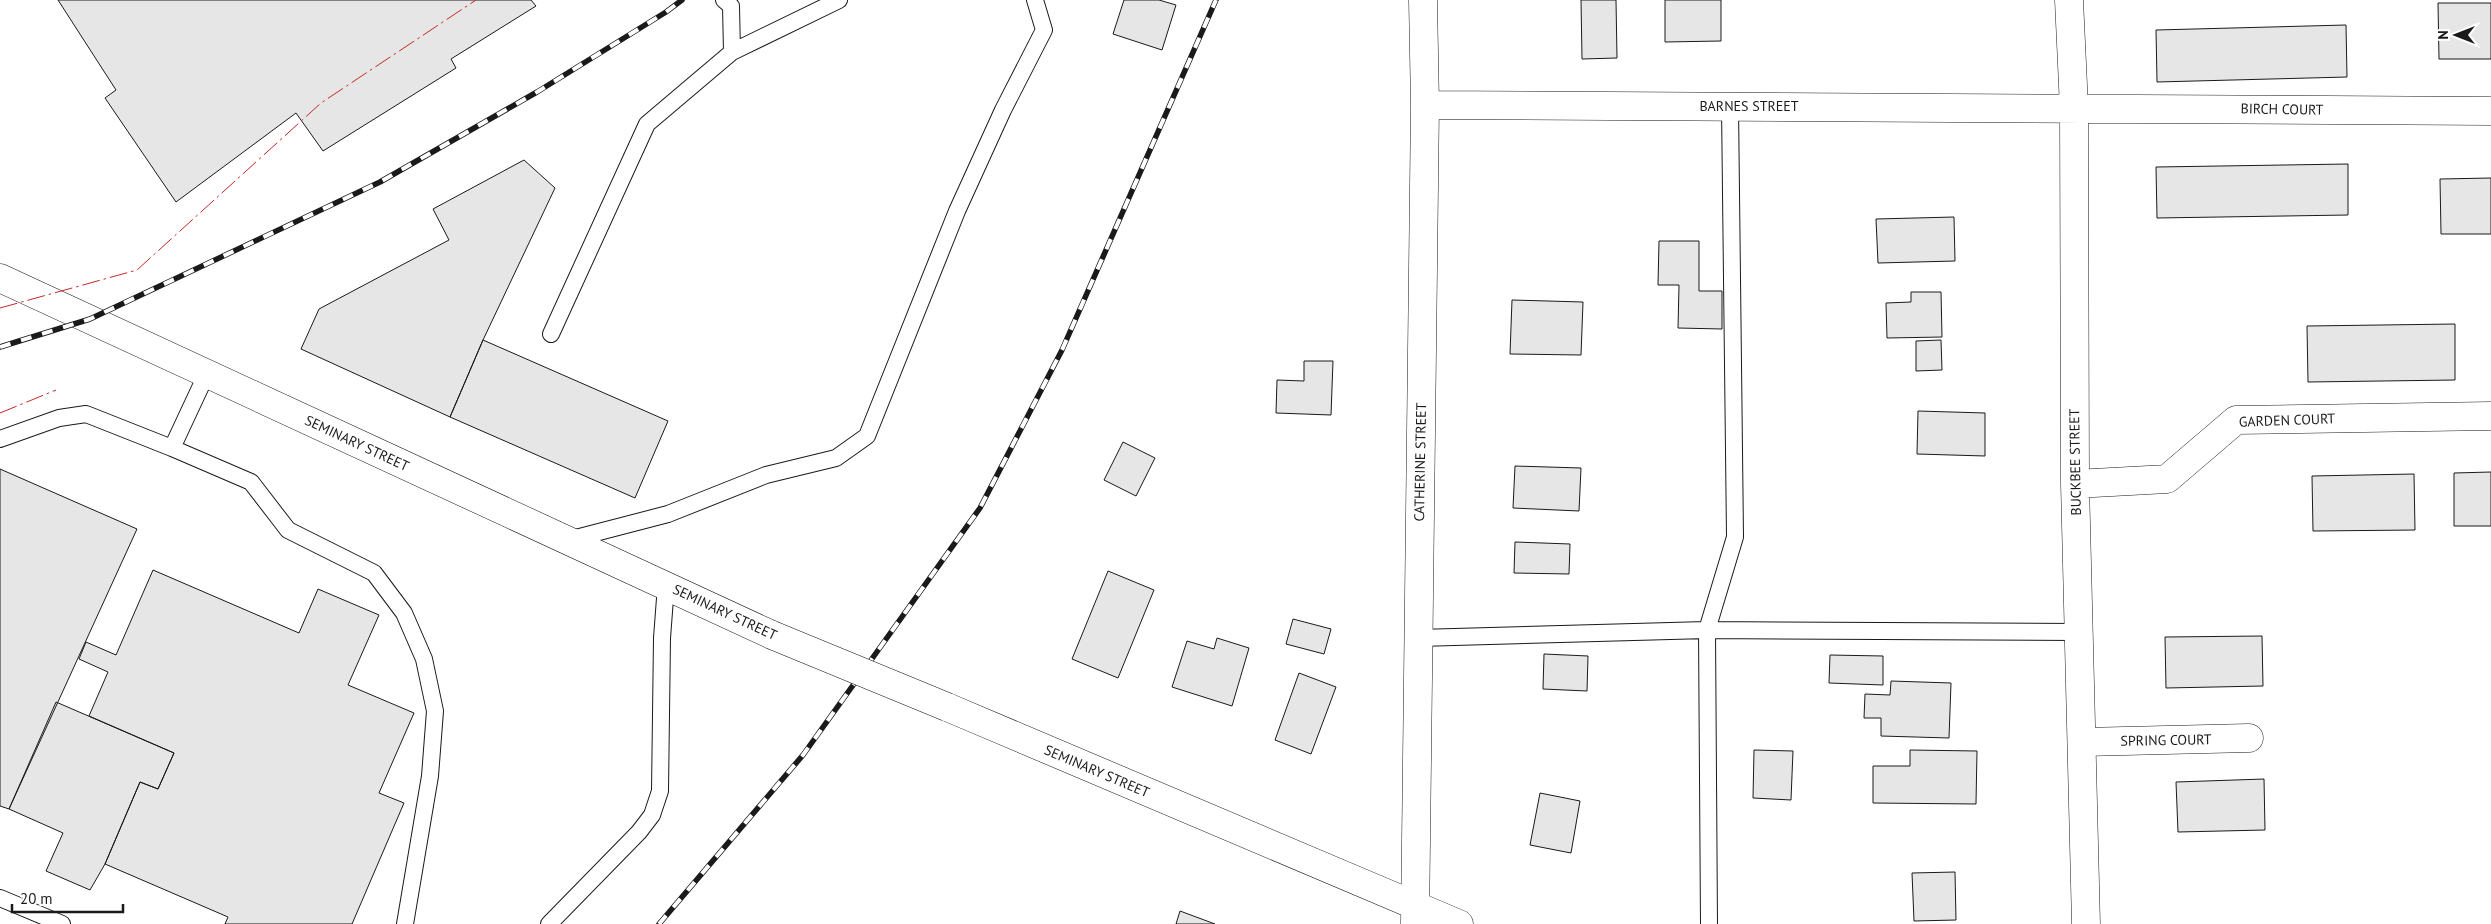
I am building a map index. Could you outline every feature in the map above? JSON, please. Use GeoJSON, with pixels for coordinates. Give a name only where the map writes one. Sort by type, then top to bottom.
{"type":"FeatureCollection","features":[{"type":"Feature","properties":{"kind":"street","name":"CATHERINE STREET"},"geometry":{"type":"LineString","coordinates":[[1415,915],[1425,105],[1423,0]]}},
{"type":"Feature","properties":{"kind":"street","name":"BUCKBEE STREET"},"geometry":{"type":"LineString","coordinates":[[2069,0],[2074,107],[2074,484],[2080,632],[2086,924]]}},
{"type":"Feature","properties":{"kind":"street","name":"BARNES STREET"},"geometry":{"type":"LineString","coordinates":[[1425,105],[2074,107]]}},
{"type":"Feature","properties":{"kind":"street","name":"BIRCH COURT"},"geometry":{"type":"LineString","coordinates":[[2074,107],[2491,110]]}},
{"type":"Feature","properties":{"kind":"street","name":"SEMINARY STREET"},"geometry":{"type":"LineString","coordinates":[[0,278],[772,635],[947,708],[1415,915],[1459,924]]}},
{"type":"Feature","properties":{"kind":"street","name":"GARDEN COURT"},"geometry":{"type":"LineString","coordinates":[[2074,484],[2167,479],[2236,420],[2491,416]]}},
{"type":"Feature","properties":{"kind":"street","name":"SPRING COURT"},"geometry":{"type":"LineString","coordinates":[[2082,742],[2249,738]]}},
{"type":"Feature","properties":{"kind":"lane"},"geometry":{"type":"LineString","coordinates":[[724,0],[731,6],[732,52]]}},
{"type":"Feature","properties":{"kind":"lane"},"geometry":{"type":"LineString","coordinates":[[551,334],[647,124],[732,52],[839,0]]}},
{"type":"Feature","properties":{"kind":"lane"},"geometry":{"type":"LineString","coordinates":[[568,540],[668,514],[766,475],[836,458],[867,436],[957,212],[1003,110],[1044,30],[1035,0]]}},
{"type":"Feature","properties":{"kind":"lane"},"geometry":{"type":"LineString","coordinates":[[1709,924],[1707,630],[1736,537],[1730,106]]}},
{"type":"Feature","properties":{"kind":"lane"},"geometry":{"type":"LineString","coordinates":[[172,448],[207,373]]}},
{"type":"Feature","properties":{"kind":"lane"},"geometry":{"type":"LineString","coordinates":[[0,439],[59,418],[86,414],[251,482],[288,530],[374,573],[404,613],[424,660],[435,711],[430,776],[405,924]]}},
{"type":"Feature","properties":{"kind":"lane"},"geometry":{"type":"LineString","coordinates":[[549,924],[639,832],[652,815],[660,791],[662,638],[666,585]]}},
{"type":"Feature","properties":{"kind":"lane"},"geometry":{"type":"LineString","coordinates":[[1418,638],[1707,630],[2080,632]]}},
{"type":"Feature","properties":{"kind":"lane"},"geometry":{"type":"LineString","coordinates":[[0,898],[62,924]]}},
{"type":"Feature","properties":{"kind":"building"},"geometry":{"type":"Polygon","coordinates":[[[58,0],[531,0],[536,6],[451,59],[456,68],[323,151],[296,113],[176,202],[105,98],[116,90],[58,0]]]}},
{"type":"Feature","properties":{"kind":"building"},"geometry":{"type":"Polygon","coordinates":[[[1124,0],[1159,0],[1176,5],[1162,50],[1113,34],[1124,0]]]}},
{"type":"Feature","properties":{"kind":"building"},"geometry":{"type":"Polygon","coordinates":[[[1581,0],[1616,0],[1617,58],[1582,59],[1581,0]]]}},
{"type":"Feature","properties":{"kind":"building"},"geometry":{"type":"Polygon","coordinates":[[[1665,0],[1721,0],[1721,41],[1665,42],[1665,0]]]}},
{"type":"Feature","properties":{"kind":"building"},"geometry":{"type":"Polygon","coordinates":[[[2438,3],[2491,3],[2491,59],[2439,59],[2438,3]]]}},
{"type":"Feature","properties":{"kind":"building"},"geometry":{"type":"Polygon","coordinates":[[[2346,25],[2347,77],[2157,82],[2156,30],[2346,25]]]}},
{"type":"Feature","properties":{"kind":"building"},"geometry":{"type":"Polygon","coordinates":[[[524,160],[555,188],[483,340],[450,417],[301,349],[319,309],[449,240],[433,209],[524,160]]]}},
{"type":"Feature","properties":{"kind":"building"},"geometry":{"type":"Polygon","coordinates":[[[2348,164],[2348,215],[2157,218],[2156,167],[2348,164]]]}},
{"type":"Feature","properties":{"kind":"building"},"geometry":{"type":"Polygon","coordinates":[[[2491,178],[2491,234],[2441,234],[2440,179],[2491,178]]]}},
{"type":"Feature","properties":{"kind":"building"},"geometry":{"type":"Polygon","coordinates":[[[1954,217],[1955,261],[1878,263],[1876,219],[1954,217]]]}},
{"type":"Feature","properties":{"kind":"building"},"geometry":{"type":"Polygon","coordinates":[[[1659,241],[1699,241],[1699,291],[1722,291],[1722,329],[1678,328],[1679,285],[1658,285],[1659,241]]]}},
{"type":"Feature","properties":{"kind":"building"},"geometry":{"type":"Polygon","coordinates":[[[1911,292],[1941,292],[1942,337],[1887,338],[1886,303],[1911,302],[1911,292]]]}},
{"type":"Feature","properties":{"kind":"building"},"geometry":{"type":"Polygon","coordinates":[[[1512,300],[1583,302],[1581,355],[1510,354],[1512,300]]]}},
{"type":"Feature","properties":{"kind":"building"},"geometry":{"type":"Polygon","coordinates":[[[2455,324],[2455,380],[2308,382],[2307,326],[2455,324]]]}},
{"type":"Feature","properties":{"kind":"building"},"geometry":{"type":"Polygon","coordinates":[[[483,340],[668,421],[635,498],[450,417],[483,340]]]}},
{"type":"Feature","properties":{"kind":"building"},"geometry":{"type":"Polygon","coordinates":[[[1941,340],[1942,370],[1916,371],[1916,341],[1941,340]]]}},
{"type":"Feature","properties":{"kind":"building"},"geometry":{"type":"Polygon","coordinates":[[[1304,361],[1333,361],[1331,415],[1276,413],[1277,380],[1304,381],[1304,361]]]}},
{"type":"Feature","properties":{"kind":"building"},"geometry":{"type":"Polygon","coordinates":[[[1918,411],[1985,413],[1985,456],[1917,454],[1918,411]]]}},
{"type":"Feature","properties":{"kind":"building"},"geometry":{"type":"Polygon","coordinates":[[[1123,442],[1155,458],[1136,496],[1104,480],[1123,442]]]}},
{"type":"Feature","properties":{"kind":"building"},"geometry":{"type":"Polygon","coordinates":[[[1515,466],[1581,468],[1579,511],[1513,508],[1515,466]]]}},
{"type":"Feature","properties":{"kind":"building"},"geometry":{"type":"Polygon","coordinates":[[[0,469],[137,529],[9,809],[0,806],[0,469]]]}},
{"type":"Feature","properties":{"kind":"building"},"geometry":{"type":"Polygon","coordinates":[[[2491,472],[2491,526],[2454,526],[2454,473],[2491,472]]]}},
{"type":"Feature","properties":{"kind":"building"},"geometry":{"type":"Polygon","coordinates":[[[2414,474],[2415,530],[2313,531],[2312,476],[2414,474]]]}},
{"type":"Feature","properties":{"kind":"building"},"geometry":{"type":"Polygon","coordinates":[[[1515,542],[1570,544],[1569,574],[1514,573],[1515,542]]]}},
{"type":"Feature","properties":{"kind":"building"},"geometry":{"type":"Polygon","coordinates":[[[153,570],[299,633],[318,589],[379,615],[348,685],[414,713],[379,793],[404,803],[352,924],[225,924],[228,917],[105,864],[140,782],[158,789],[174,753],[89,716],[108,672],[79,659],[86,642],[116,655],[153,570]]]}},
{"type":"Feature","properties":{"kind":"building"},"geometry":{"type":"Polygon","coordinates":[[[1108,571],[1154,590],[1118,678],[1072,659],[1108,571]]]}},
{"type":"Feature","properties":{"kind":"building"},"geometry":{"type":"Polygon","coordinates":[[[1293,619],[1331,629],[1324,654],[1286,644],[1293,619]]]}},
{"type":"Feature","properties":{"kind":"building"},"geometry":{"type":"Polygon","coordinates":[[[2262,636],[2263,686],[2166,688],[2165,637],[2262,636]]]}},
{"type":"Feature","properties":{"kind":"building"},"geometry":{"type":"Polygon","coordinates":[[[1217,638],[1249,648],[1232,706],[1172,687],[1187,641],[1214,649],[1217,638]]]}},
{"type":"Feature","properties":{"kind":"building"},"geometry":{"type":"Polygon","coordinates":[[[1544,654],[1588,656],[1587,691],[1543,689],[1544,654]]]}},
{"type":"Feature","properties":{"kind":"building"},"geometry":{"type":"Polygon","coordinates":[[[1830,655],[1883,656],[1883,685],[1829,683],[1830,655]]]}},
{"type":"Feature","properties":{"kind":"building"},"geometry":{"type":"Polygon","coordinates":[[[1299,673],[1336,687],[1311,754],[1275,740],[1299,673]]]}},
{"type":"Feature","properties":{"kind":"building"},"geometry":{"type":"Polygon","coordinates":[[[1891,681],[1951,683],[1949,738],[1881,736],[1881,718],[1864,718],[1865,694],[1890,695],[1891,681]]]}},
{"type":"Feature","properties":{"kind":"building"},"geometry":{"type":"Polygon","coordinates":[[[56,702],[174,753],[158,789],[140,782],[105,864],[90,890],[46,871],[63,833],[9,809],[56,702]]]}},
{"type":"Feature","properties":{"kind":"building"},"geometry":{"type":"Polygon","coordinates":[[[1754,750],[1793,751],[1791,800],[1753,798],[1754,750]]]}},
{"type":"Feature","properties":{"kind":"building"},"geometry":{"type":"Polygon","coordinates":[[[1910,750],[1977,751],[1976,804],[1873,803],[1873,766],[1910,766],[1910,750]]]}},
{"type":"Feature","properties":{"kind":"building"},"geometry":{"type":"Polygon","coordinates":[[[2264,779],[2265,830],[2178,832],[2176,782],[2264,779]]]}},
{"type":"Feature","properties":{"kind":"building"},"geometry":{"type":"Polygon","coordinates":[[[1540,793],[1580,801],[1571,853],[1530,845],[1540,793]]]}},
{"type":"Feature","properties":{"kind":"building"},"geometry":{"type":"Polygon","coordinates":[[[1955,872],[1956,920],[1914,921],[1912,873],[1955,872]]]}},
{"type":"Feature","properties":{"kind":"building"},"geometry":{"type":"Polygon","coordinates":[[[1180,911],[1215,924],[1176,924],[1180,911]]]}},
{"type":"Feature","properties":{"kind":"railway"},"geometry":{"type":"LineString","coordinates":[[0,347],[90,319],[380,182],[537,92],[666,12],[682,0]]}},
{"type":"Feature","properties":{"kind":"railway"},"geometry":{"type":"LineString","coordinates":[[659,924],[803,755],[980,508],[1062,350],[1216,0]]}},
{"type":"Feature","properties":{"kind":"power"},"geometry":{"type":"LineString","coordinates":[[0,308],[137,270],[321,103],[476,0]]}},
{"type":"Feature","properties":{"kind":"power"},"geometry":{"type":"LineString","coordinates":[[0,413],[56,390]]}}]}
